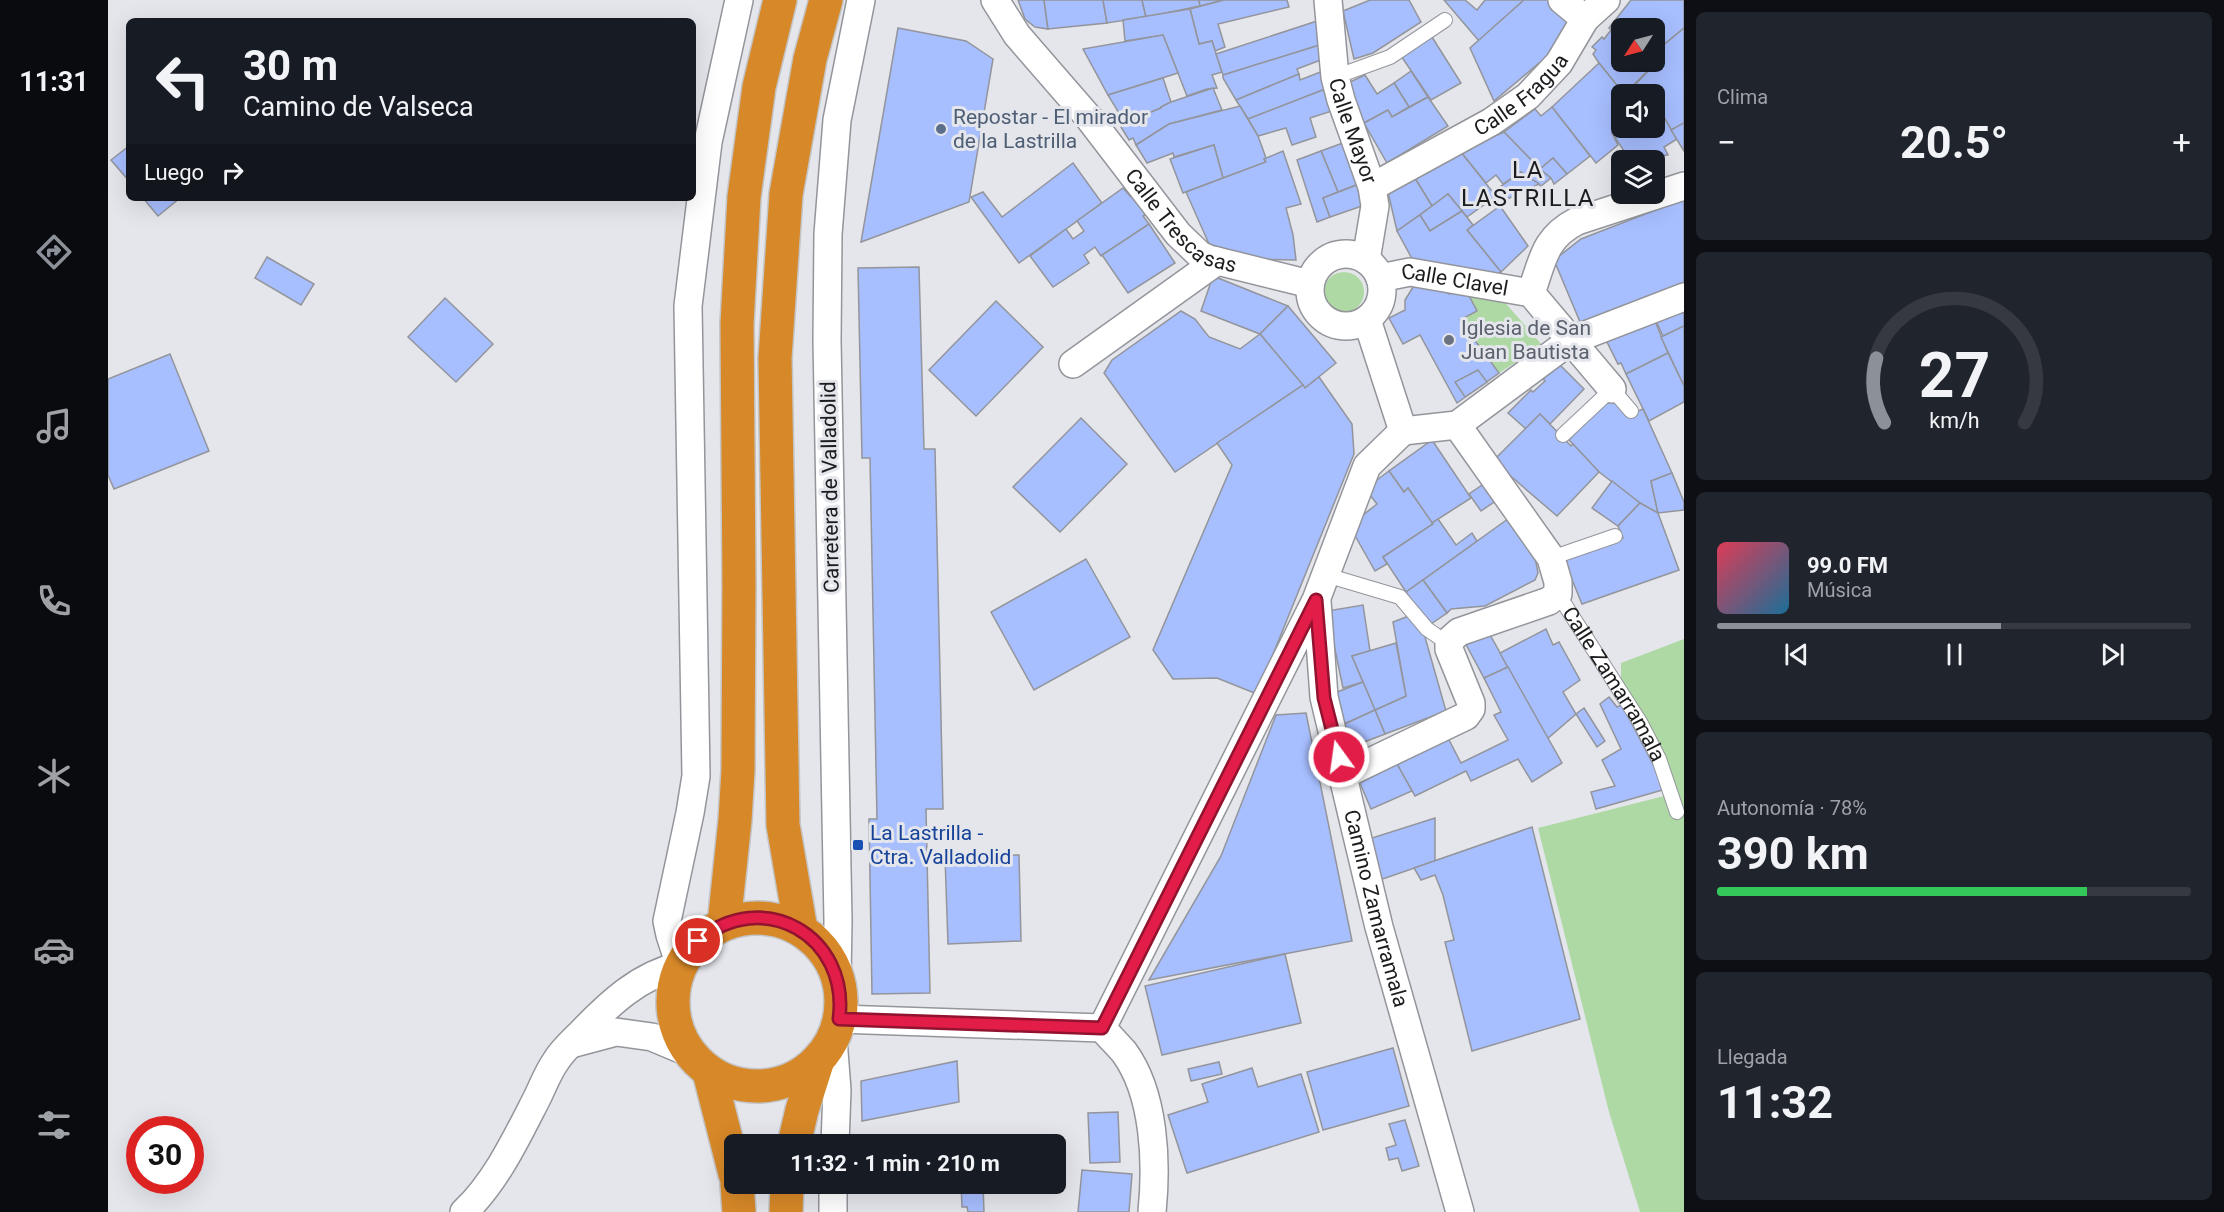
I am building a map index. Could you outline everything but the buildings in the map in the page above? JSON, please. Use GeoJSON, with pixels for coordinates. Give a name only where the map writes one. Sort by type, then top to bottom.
{"type":"FeatureCollection","features":[{"type":"Feature","properties":{"kind":"highway"},"geometry":{"type":"LineString","coordinates":[[724,924],[738,770],[737,324],[744,197],[759,87],[780,0]]}},
{"type":"Feature","properties":{"kind":"highway"},"geometry":{"type":"LineString","coordinates":[[801,930],[783,825],[775,358],[786,194],[810,59],[826,0]]}},
{"type":"Feature","properties":{"kind":"highway"},"geometry":{"type":"LineString","coordinates":[[724,1140],[699,1063],[677,1029],[674,1016],[674,984],[685,957],[698,941],[724,924],[750,918],[776,920],[801,930],[822,949],[837,977],[841,998],[830,1039],[802,1110],[796,1134]]}},
{"type":"Feature","properties":{"kind":"highway"},"geometry":{"type":"LineString","coordinates":[[699,1063],[730,1082],[754,1087],[778,1084],[799,1075],[830,1039]]}},
{"type":"Feature","properties":{"kind":"highway"},"geometry":{"type":"LineString","coordinates":[[738,1194],[739,1212]]}},
{"type":"Feature","properties":{"kind":"highway"},"geometry":{"type":"LineString","coordinates":[[786,1212],[787,1194]]}},
{"type":"Feature","properties":{"kind":"street"},"geometry":{"type":"LineString","coordinates":[[464,1212],[478,1198],[510,1149],[556,1061],[570,1044],[603,1009],[623,993],[663,970],[680,966],[667,921],[696,776],[689,290],[708,142],[739,0]]}},
{"type":"Feature","properties":{"kind":"street","name":"Carretera de Valladolid"},"geometry":{"type":"LineString","coordinates":[[837,977],[828,234],[837,120],[861,0]]}},
{"type":"Feature","properties":{"kind":"street","name":"Calle Trescasas"},"geometry":{"type":"LineString","coordinates":[[995,0],[1017,35],[1089,118],[1178,234],[1200,255],[1310,285]]}},
{"type":"Feature","properties":{"kind":"street","name":"Calle Mayor"},"geometry":{"type":"LineString","coordinates":[[1328,0],[1335,77],[1372,187],[1375,206],[1373,269]]}},
{"type":"Feature","properties":{"kind":"street"},"geometry":{"type":"LineString","coordinates":[[1562,0],[1585,19]]}},
{"type":"Feature","properties":{"kind":"street","name":"Calle Fragua"},"geometry":{"type":"LineString","coordinates":[[1372,187],[1491,122],[1528,96],[1559,63],[1585,19],[1605,0]]}},
{"type":"Feature","properties":{"kind":"street","name":"Calle Clavel"},"geometry":{"type":"LineString","coordinates":[[1531,293],[1550,242],[1563,228],[1577,221],[1684,186]]}},
{"type":"Feature","properties":{"kind":"street"},"geometry":{"type":"LineString","coordinates":[[1343,254],[1355,255],[1373,269],[1382,290],[1375,312],[1367,320],[1356,325],[1332,324],[1314,308],[1310,296],[1310,285],[1317,268],[1331,257],[1343,254]]}},
{"type":"Feature","properties":{"kind":"street"},"geometry":{"type":"LineString","coordinates":[[1072,364],[1217,261]]}},
{"type":"Feature","properties":{"kind":"street","name":"Calle Clavel"},"geometry":{"type":"LineString","coordinates":[[1373,269],[1410,272],[1531,293],[1612,389]]}},
{"type":"Feature","properties":{"kind":"street"},"geometry":{"type":"LineString","coordinates":[[1102,1028],[1316,600],[1367,466],[1403,431],[1457,425],[1569,340],[1684,297]]}},
{"type":"Feature","properties":{"kind":"street"},"geometry":{"type":"LineString","coordinates":[[1367,320],[1403,431]]}},
{"type":"Feature","properties":{"kind":"street","name":"Calle Zamarramala"},"geometry":{"type":"LineString","coordinates":[[1449,644],[1450,639],[1457,633],[1549,601],[1558,594],[1558,582],[1551,558],[1457,425]]}},
{"type":"Feature","properties":{"kind":"street","name":"Camino Zamarramala"},"geometry":{"type":"LineString","coordinates":[[1316,600],[1324,698],[1378,927],[1460,1212]]}},
{"type":"Feature","properties":{"kind":"street"},"geometry":{"type":"LineString","coordinates":[[1343,775],[1466,716],[1471,709],[1469,695],[1449,644]]}},
{"type":"Feature","properties":{"kind":"street"},"geometry":{"type":"LineString","coordinates":[[835,1134],[837,1090],[830,1039],[940,1023],[1102,1028],[1124,1052],[1135,1070],[1145,1103],[1153,1136],[1155,1188],[1152,1212]]}},
{"type":"Feature","properties":{"kind":"street"},"geometry":{"type":"LineString","coordinates":[[570,1044],[616,1032],[652,1037],[699,1063]]}},
{"type":"Feature","properties":{"kind":"street"},"geometry":{"type":"LineString","coordinates":[[833,1194],[833,1212]]}},
{"type":"Feature","properties":{"kind":"lane"},"geometry":{"type":"LineString","coordinates":[[1335,77],[1390,57],[1445,20]]}},
{"type":"Feature","properties":{"kind":"lane"},"geometry":{"type":"LineString","coordinates":[[1563,435],[1612,389],[1631,411]]}},
{"type":"Feature","properties":{"kind":"lane"},"geometry":{"type":"LineString","coordinates":[[1551,558],[1615,536]]}},
{"type":"Feature","properties":{"kind":"lane"},"geometry":{"type":"LineString","coordinates":[[1326,575],[1400,597],[1427,629],[1449,644]]}},
{"type":"Feature","properties":{"kind":"lane","name":"Calle Zamarramala"},"geometry":{"type":"LineString","coordinates":[[1558,594],[1640,722],[1659,759],[1677,812]]}},
{"type":"Feature","properties":{"kind":"green space"},"geometry":{"type":"Polygon","coordinates":[[[1344,272],[1352,273],[1358,278],[1363,284],[1363,300],[1358,306],[1352,311],[1344,312],[1336,311],[1330,306],[1325,300],[1324,292],[1325,284],[1330,278],[1336,273],[1344,272]]]}},
{"type":"Feature","properties":{"kind":"green space"},"geometry":{"type":"Polygon","coordinates":[[[1464,286],[1495,291],[1542,345],[1499,373],[1460,320],[1477,311],[1464,286]]]}},
{"type":"Feature","properties":{"kind":"green space"},"geometry":{"type":"Polygon","coordinates":[[[1684,639],[1684,1212],[1640,1212],[1609,1112],[1538,828],[1672,794],[1621,687],[1621,663],[1684,639]]]}},
{"type":"Feature","properties":{"kind":"place","name":"Repostar - El mirador de la Lastrilla"},"geometry":{"type":"Point","coordinates":[941,129]}},
{"type":"Feature","properties":{"kind":"place","name":"Iglesia de San Juan Bautista"},"geometry":{"type":"Point","coordinates":[1449,340]}},
{"type":"Feature","properties":{"kind":"place","name":"La Lastrilla - Ctra. Valladolid"},"geometry":{"type":"Point","coordinates":[858,845]}},
{"type":"Feature","properties":{"kind":"district","name":"LA LASTRILLA"},"geometry":{"type":"Point","coordinates":[1528,184]}},
{"type":"Feature","properties":{"kind":"route"},"geometry":{"type":"LineString","coordinates":[[698,941],[714,928],[750,918],[776,920],[801,930],[822,949],[837,977],[841,998],[839,1019],[1102,1028],[1316,600],[1324,698],[1339,757]]}}]}
